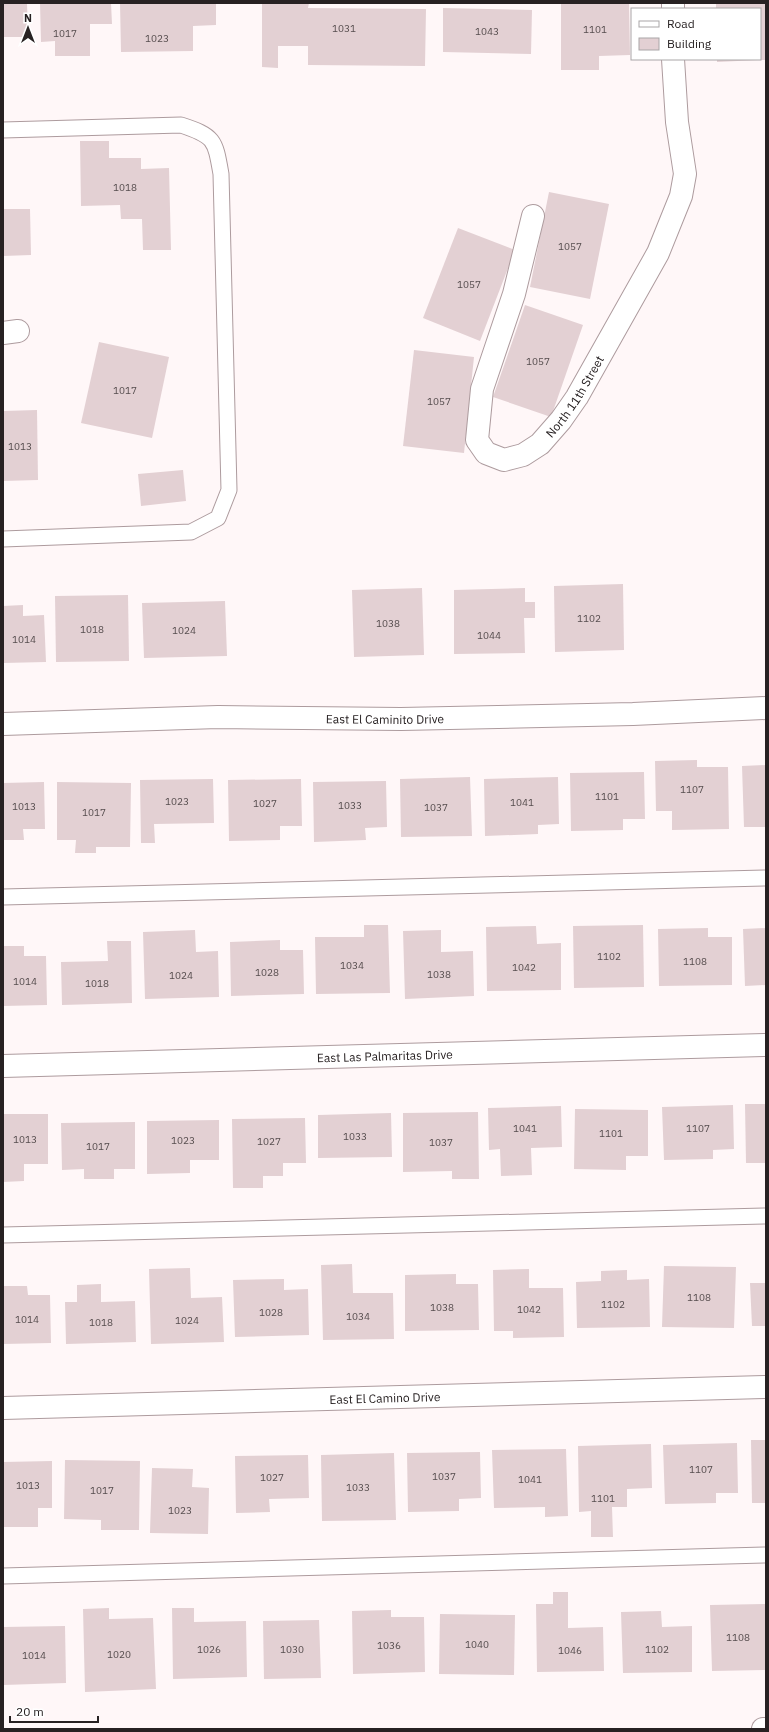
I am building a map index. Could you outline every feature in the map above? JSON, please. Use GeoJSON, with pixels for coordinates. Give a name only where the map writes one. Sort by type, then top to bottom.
{"type":"FeatureCollection","features":[{"type":"Feature","properties":{"kind":"street","name":"North 11th Street"},"geometry":{"type":"LineString","coordinates":[[534,216],[514,294],[482,389],[477,440],[486,453],[504,460],[523,455],[534,448],[561,420],[577,396],[658,253],[681,196],[685,174],[677,122],[673,60]]}},
{"type":"Feature","properties":{"kind":"street","name":"East El Caminito Drive"},"geometry":{"type":"LineString","coordinates":[[3,724],[218,717],[439,718],[633,714],[766,708]]}},
{"type":"Feature","properties":{"kind":"street","name":"East Las Palmaritas Drive"},"geometry":{"type":"LineString","coordinates":[[3,1066],[766,1045]]}},
{"type":"Feature","properties":{"kind":"street","name":"East El Camino Drive"},"geometry":{"type":"LineString","coordinates":[[3,1408],[766,1387]]}},
{"type":"Feature","properties":{"kind":"lane"},"geometry":{"type":"LineString","coordinates":[[3,130],[181,125],[202,132],[216,147],[221,174],[229,490],[218,518],[191,532],[3,539]]}},
{"type":"Feature","properties":{"kind":"lane"},"geometry":{"type":"LineString","coordinates":[[3,897],[766,878]]}},
{"type":"Feature","properties":{"kind":"lane"},"geometry":{"type":"LineString","coordinates":[[3,1235],[766,1216]]}},
{"type":"Feature","properties":{"kind":"lane"},"geometry":{"type":"LineString","coordinates":[[3,1576],[766,1555]]}},
{"type":"Feature","properties":{"kind":"building"},"geometry":{"type":"Polygon","coordinates":[[[3,3],[27,3],[28,37],[3,37],[3,3]]]}},
{"type":"Feature","properties":{"kind":"building"},"geometry":{"type":"Polygon","coordinates":[[[40,3],[111,3],[112,24],[90,24],[90,56],[55,56],[55,41],[41,42],[40,3]]]}},
{"type":"Feature","properties":{"kind":"building"},"geometry":{"type":"Polygon","coordinates":[[[120,3],[216,3],[216,25],[193,26],[193,51],[121,52],[120,3]]]}},
{"type":"Feature","properties":{"kind":"building"},"geometry":{"type":"Polygon","coordinates":[[[262,3],[309,3],[308,8],[426,9],[425,66],[308,65],[308,46],[278,46],[278,68],[262,67],[262,3]]]}},
{"type":"Feature","properties":{"kind":"building"},"geometry":{"type":"Polygon","coordinates":[[[561,3],[629,3],[630,55],[599,56],[599,70],[561,70],[561,3]]]}},
{"type":"Feature","properties":{"kind":"building"},"geometry":{"type":"Polygon","coordinates":[[[716,3],[766,3],[766,60],[761,60],[761,8],[716,8],[716,3]]]}},
{"type":"Feature","properties":{"kind":"building"},"geometry":{"type":"Polygon","coordinates":[[[443,8],[532,10],[531,54],[443,52],[443,8]]]}},
{"type":"Feature","properties":{"kind":"building"},"geometry":{"type":"Polygon","coordinates":[[[717,60],[758,60],[717,62],[717,60]]]}},
{"type":"Feature","properties":{"kind":"building"},"geometry":{"type":"Polygon","coordinates":[[[80,141],[109,141],[109,158],[141,158],[141,169],[169,168],[171,250],[143,250],[142,219],[121,219],[120,205],[81,206],[80,141]]]}},
{"type":"Feature","properties":{"kind":"building"},"geometry":{"type":"Polygon","coordinates":[[[549,192],[609,204],[590,299],[530,287],[549,192]]]}},
{"type":"Feature","properties":{"kind":"building"},"geometry":{"type":"Polygon","coordinates":[[[3,209],[30,209],[31,255],[3,256],[3,209]]]}},
{"type":"Feature","properties":{"kind":"building"},"geometry":{"type":"Polygon","coordinates":[[[458,228],[515,250],[480,341],[423,318],[458,228]]]}},
{"type":"Feature","properties":{"kind":"building"},"geometry":{"type":"Polygon","coordinates":[[[525,305],[583,325],[551,417],[493,397],[525,305]]]}},
{"type":"Feature","properties":{"kind":"building"},"geometry":{"type":"Polygon","coordinates":[[[99,342],[169,357],[152,438],[81,423],[99,342]]]}},
{"type":"Feature","properties":{"kind":"building"},"geometry":{"type":"Polygon","coordinates":[[[414,350],[474,357],[464,453],[403,446],[414,350]]]}},
{"type":"Feature","properties":{"kind":"building"},"geometry":{"type":"Polygon","coordinates":[[[37,410],[38,480],[3,481],[3,411],[37,410]]]}},
{"type":"Feature","properties":{"kind":"building"},"geometry":{"type":"Polygon","coordinates":[[[183,470],[186,501],[141,506],[138,474],[183,470]]]}},
{"type":"Feature","properties":{"kind":"building"},"geometry":{"type":"Polygon","coordinates":[[[623,584],[624,650],[555,652],[554,586],[623,584]]]}},
{"type":"Feature","properties":{"kind":"building"},"geometry":{"type":"Polygon","coordinates":[[[422,588],[424,655],[354,657],[352,590],[422,588]]]}},
{"type":"Feature","properties":{"kind":"building"},"geometry":{"type":"Polygon","coordinates":[[[525,588],[525,602],[535,602],[535,618],[524,618],[525,653],[454,654],[454,590],[525,588]]]}},
{"type":"Feature","properties":{"kind":"building"},"geometry":{"type":"Polygon","coordinates":[[[128,595],[129,661],[56,662],[55,596],[128,595]]]}},
{"type":"Feature","properties":{"kind":"building"},"geometry":{"type":"Polygon","coordinates":[[[225,601],[227,656],[144,658],[142,603],[225,601]]]}},
{"type":"Feature","properties":{"kind":"building"},"geometry":{"type":"Polygon","coordinates":[[[23,605],[23,616],[44,615],[46,662],[3,663],[3,606],[23,605]]]}},
{"type":"Feature","properties":{"kind":"building"},"geometry":{"type":"Polygon","coordinates":[[[697,760],[697,767],[728,767],[729,829],[672,830],[672,811],[656,811],[655,761],[697,760]]]}},
{"type":"Feature","properties":{"kind":"building"},"geometry":{"type":"Polygon","coordinates":[[[766,765],[766,827],[744,827],[742,766],[766,765]]]}},
{"type":"Feature","properties":{"kind":"building"},"geometry":{"type":"Polygon","coordinates":[[[644,772],[645,819],[623,819],[623,830],[571,831],[570,773],[644,772]]]}},
{"type":"Feature","properties":{"kind":"building"},"geometry":{"type":"Polygon","coordinates":[[[470,777],[472,836],[401,837],[400,779],[470,777]]]}},
{"type":"Feature","properties":{"kind":"building"},"geometry":{"type":"Polygon","coordinates":[[[558,777],[559,824],[538,825],[538,834],[485,836],[484,779],[558,777]]]}},
{"type":"Feature","properties":{"kind":"building"},"geometry":{"type":"Polygon","coordinates":[[[213,779],[214,823],[154,824],[155,843],[141,843],[140,780],[213,779]]]}},
{"type":"Feature","properties":{"kind":"building"},"geometry":{"type":"Polygon","coordinates":[[[301,779],[302,826],[280,826],[280,840],[229,841],[228,780],[301,779]]]}},
{"type":"Feature","properties":{"kind":"building"},"geometry":{"type":"Polygon","coordinates":[[[386,781],[387,827],[365,828],[366,840],[314,842],[313,782],[386,781]]]}},
{"type":"Feature","properties":{"kind":"building"},"geometry":{"type":"Polygon","coordinates":[[[44,782],[45,829],[23,829],[24,840],[3,840],[3,783],[44,782]]]}},
{"type":"Feature","properties":{"kind":"building"},"geometry":{"type":"Polygon","coordinates":[[[57,782],[131,783],[130,847],[96,847],[96,853],[75,853],[76,840],[57,840],[57,782]]]}},
{"type":"Feature","properties":{"kind":"building"},"geometry":{"type":"Polygon","coordinates":[[[364,925],[388,925],[390,993],[316,994],[315,937],[364,937],[364,925]]]}},
{"type":"Feature","properties":{"kind":"building"},"geometry":{"type":"Polygon","coordinates":[[[643,925],[644,987],[574,988],[573,926],[643,925]]]}},
{"type":"Feature","properties":{"kind":"building"},"geometry":{"type":"Polygon","coordinates":[[[536,926],[537,944],[561,943],[561,990],[487,991],[486,927],[536,926]]]}},
{"type":"Feature","properties":{"kind":"building"},"geometry":{"type":"Polygon","coordinates":[[[708,928],[708,937],[732,937],[732,985],[659,986],[658,929],[708,928]]]}},
{"type":"Feature","properties":{"kind":"building"},"geometry":{"type":"Polygon","coordinates":[[[766,928],[766,985],[745,986],[743,929],[766,928]]]}},
{"type":"Feature","properties":{"kind":"building"},"geometry":{"type":"Polygon","coordinates":[[[195,930],[196,952],[218,951],[219,997],[145,999],[143,932],[195,930]]]}},
{"type":"Feature","properties":{"kind":"building"},"geometry":{"type":"Polygon","coordinates":[[[441,930],[441,952],[473,951],[474,996],[405,999],[403,931],[441,930]]]}},
{"type":"Feature","properties":{"kind":"building"},"geometry":{"type":"Polygon","coordinates":[[[280,940],[280,950],[303,950],[304,994],[231,996],[230,942],[280,940]]]}},
{"type":"Feature","properties":{"kind":"building"},"geometry":{"type":"Polygon","coordinates":[[[107,941],[131,941],[132,1003],[62,1005],[61,962],[108,961],[107,941]]]}},
{"type":"Feature","properties":{"kind":"building"},"geometry":{"type":"Polygon","coordinates":[[[3,946],[24,946],[24,956],[46,956],[47,1005],[3,1006],[3,946]]]}},
{"type":"Feature","properties":{"kind":"building"},"geometry":{"type":"Polygon","coordinates":[[[745,1104],[766,1104],[766,1163],[746,1163],[745,1104]]]}},
{"type":"Feature","properties":{"kind":"building"},"geometry":{"type":"Polygon","coordinates":[[[733,1105],[734,1149],[713,1150],[713,1159],[664,1160],[662,1107],[733,1105]]]}},
{"type":"Feature","properties":{"kind":"building"},"geometry":{"type":"Polygon","coordinates":[[[561,1106],[562,1147],[531,1148],[532,1175],[501,1176],[500,1149],[489,1150],[488,1108],[561,1106]]]}},
{"type":"Feature","properties":{"kind":"building"},"geometry":{"type":"Polygon","coordinates":[[[575,1109],[648,1110],[648,1156],[626,1156],[626,1170],[574,1169],[575,1109]]]}},
{"type":"Feature","properties":{"kind":"building"},"geometry":{"type":"Polygon","coordinates":[[[478,1112],[479,1179],[452,1179],[452,1171],[403,1172],[403,1113],[478,1112]]]}},
{"type":"Feature","properties":{"kind":"building"},"geometry":{"type":"Polygon","coordinates":[[[391,1113],[392,1157],[318,1158],[318,1115],[391,1113]]]}},
{"type":"Feature","properties":{"kind":"building"},"geometry":{"type":"Polygon","coordinates":[[[3,1114],[48,1114],[48,1164],[24,1164],[24,1181],[3,1182],[3,1114]]]}},
{"type":"Feature","properties":{"kind":"building"},"geometry":{"type":"Polygon","coordinates":[[[305,1118],[306,1163],[283,1163],[283,1176],[263,1176],[263,1188],[233,1188],[232,1119],[305,1118]]]}},
{"type":"Feature","properties":{"kind":"building"},"geometry":{"type":"Polygon","coordinates":[[[219,1120],[219,1160],[190,1160],[190,1173],[147,1174],[147,1121],[219,1120]]]}},
{"type":"Feature","properties":{"kind":"building"},"geometry":{"type":"Polygon","coordinates":[[[135,1122],[135,1169],[114,1169],[114,1179],[84,1179],[84,1169],[62,1170],[61,1123],[135,1122]]]}},
{"type":"Feature","properties":{"kind":"building"},"geometry":{"type":"Polygon","coordinates":[[[352,1264],[353,1293],[393,1293],[394,1339],[323,1340],[321,1265],[352,1264]]]}},
{"type":"Feature","properties":{"kind":"building"},"geometry":{"type":"Polygon","coordinates":[[[664,1266],[736,1267],[734,1328],[662,1327],[664,1266]]]}},
{"type":"Feature","properties":{"kind":"building"},"geometry":{"type":"Polygon","coordinates":[[[190,1268],[191,1298],[222,1297],[224,1342],[151,1344],[149,1269],[190,1268]]]}},
{"type":"Feature","properties":{"kind":"building"},"geometry":{"type":"Polygon","coordinates":[[[529,1269],[529,1288],[563,1288],[564,1337],[513,1338],[513,1331],[494,1331],[493,1270],[529,1269]]]}},
{"type":"Feature","properties":{"kind":"building"},"geometry":{"type":"Polygon","coordinates":[[[627,1270],[627,1280],[649,1279],[650,1327],[577,1328],[576,1282],[601,1281],[601,1271],[627,1270]]]}},
{"type":"Feature","properties":{"kind":"building"},"geometry":{"type":"Polygon","coordinates":[[[456,1274],[456,1284],[478,1284],[479,1330],[405,1331],[405,1275],[456,1274]]]}},
{"type":"Feature","properties":{"kind":"building"},"geometry":{"type":"Polygon","coordinates":[[[284,1279],[284,1290],[308,1289],[309,1335],[235,1337],[233,1280],[284,1279]]]}},
{"type":"Feature","properties":{"kind":"building"},"geometry":{"type":"Polygon","coordinates":[[[750,1283],[766,1283],[766,1326],[752,1326],[750,1283]]]}},
{"type":"Feature","properties":{"kind":"building"},"geometry":{"type":"Polygon","coordinates":[[[101,1284],[101,1302],[135,1301],[136,1342],[66,1344],[65,1302],[77,1302],[77,1285],[101,1284]]]}},
{"type":"Feature","properties":{"kind":"building"},"geometry":{"type":"Polygon","coordinates":[[[3,1286],[27,1286],[28,1295],[50,1295],[51,1343],[3,1344],[3,1286]]]}},
{"type":"Feature","properties":{"kind":"building"},"geometry":{"type":"Polygon","coordinates":[[[751,1440],[766,1440],[766,1503],[752,1503],[751,1440]]]}},
{"type":"Feature","properties":{"kind":"building"},"geometry":{"type":"Polygon","coordinates":[[[737,1443],[738,1493],[716,1493],[716,1503],[665,1504],[663,1445],[737,1443]]]}},
{"type":"Feature","properties":{"kind":"building"},"geometry":{"type":"Polygon","coordinates":[[[651,1444],[652,1488],[627,1489],[627,1507],[612,1507],[613,1537],[591,1537],[591,1511],[579,1512],[578,1446],[651,1444]]]}},
{"type":"Feature","properties":{"kind":"building"},"geometry":{"type":"Polygon","coordinates":[[[566,1449],[568,1516],[545,1517],[545,1507],[494,1508],[492,1450],[566,1449]]]}},
{"type":"Feature","properties":{"kind":"building"},"geometry":{"type":"Polygon","coordinates":[[[480,1452],[481,1498],[459,1499],[459,1511],[408,1512],[407,1453],[480,1452]]]}},
{"type":"Feature","properties":{"kind":"building"},"geometry":{"type":"Polygon","coordinates":[[[394,1453],[396,1520],[322,1521],[321,1455],[394,1453]]]}},
{"type":"Feature","properties":{"kind":"building"},"geometry":{"type":"Polygon","coordinates":[[[308,1455],[309,1498],[269,1499],[270,1512],[236,1513],[235,1456],[308,1455]]]}},
{"type":"Feature","properties":{"kind":"building"},"geometry":{"type":"Polygon","coordinates":[[[65,1460],[140,1461],[139,1530],[101,1530],[101,1520],[64,1519],[65,1460]]]}},
{"type":"Feature","properties":{"kind":"building"},"geometry":{"type":"Polygon","coordinates":[[[52,1461],[52,1508],[38,1508],[38,1527],[3,1527],[3,1462],[52,1461]]]}},
{"type":"Feature","properties":{"kind":"building"},"geometry":{"type":"Polygon","coordinates":[[[152,1468],[193,1469],[192,1487],[209,1488],[208,1534],[150,1533],[152,1468]]]}},
{"type":"Feature","properties":{"kind":"building"},"geometry":{"type":"Polygon","coordinates":[[[553,1592],[568,1592],[568,1628],[603,1627],[604,1671],[537,1672],[536,1604],[553,1604],[553,1592]]]}},
{"type":"Feature","properties":{"kind":"building"},"geometry":{"type":"Polygon","coordinates":[[[766,1604],[766,1670],[712,1671],[710,1605],[766,1604]]]}},
{"type":"Feature","properties":{"kind":"building"},"geometry":{"type":"Polygon","coordinates":[[[109,1608],[109,1619],[153,1618],[156,1689],[85,1692],[83,1609],[109,1608]]]}},
{"type":"Feature","properties":{"kind":"building"},"geometry":{"type":"Polygon","coordinates":[[[172,1608],[194,1608],[194,1622],[246,1621],[247,1677],[173,1679],[172,1608]]]}},
{"type":"Feature","properties":{"kind":"building"},"geometry":{"type":"Polygon","coordinates":[[[391,1610],[391,1617],[424,1617],[425,1672],[353,1674],[352,1611],[391,1610]]]}},
{"type":"Feature","properties":{"kind":"building"},"geometry":{"type":"Polygon","coordinates":[[[661,1611],[662,1627],[692,1626],[692,1672],[623,1673],[621,1612],[661,1611]]]}},
{"type":"Feature","properties":{"kind":"building"},"geometry":{"type":"Polygon","coordinates":[[[440,1614],[515,1615],[514,1675],[439,1674],[440,1614]]]}},
{"type":"Feature","properties":{"kind":"building"},"geometry":{"type":"Polygon","coordinates":[[[319,1620],[321,1678],[264,1679],[263,1621],[319,1620]]]}},
{"type":"Feature","properties":{"kind":"building"},"geometry":{"type":"Polygon","coordinates":[[[65,1626],[66,1683],[3,1685],[3,1627],[65,1626]]]}}]}
